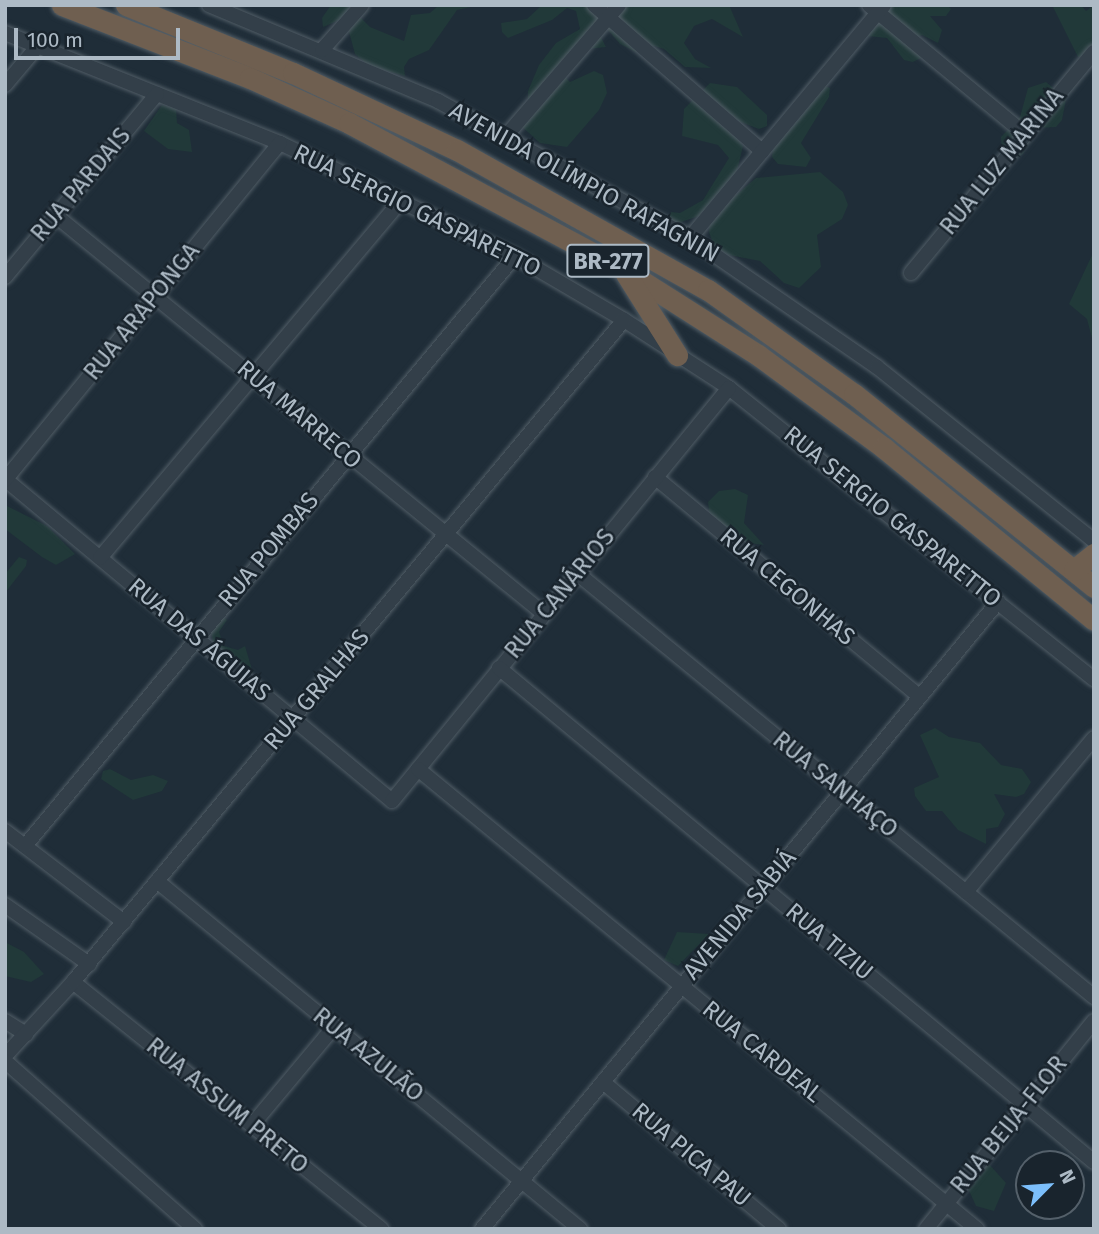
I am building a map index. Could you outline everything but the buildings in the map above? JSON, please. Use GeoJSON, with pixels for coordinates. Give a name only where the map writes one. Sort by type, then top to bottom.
{"type":"FeatureCollection","features":[{"type":"Feature","properties":{"kind":"highway","name":"BR-277"},"geometry":{"type":"LineString","coordinates":[[62,5],[250,78],[349,124],[623,269],[758,355],[884,448],[1094,620]]}},
{"type":"Feature","properties":{"kind":"highway","name":"BR-277"},"geometry":{"type":"LineString","coordinates":[[126,5],[293,73],[457,150],[708,290],[853,394],[1084,572],[1094,587]]}},
{"type":"Feature","properties":{"kind":"highway"},"geometry":{"type":"LineString","coordinates":[[623,269],[677,355]]}},
{"type":"Feature","properties":{"kind":"highway"},"geometry":{"type":"LineString","coordinates":[[1084,572],[1094,554]]}},
{"type":"Feature","properties":{"kind":"street","name":"AVENIDA OLÍMPIO RAFAGNIN"},"geometry":{"type":"LineString","coordinates":[[209,5],[322,50],[506,136],[690,238],[877,367],[1094,541]]}},
{"type":"Feature","properties":{"kind":"street"},"geometry":{"type":"LineString","coordinates":[[322,50],[362,5]]}},
{"type":"Feature","properties":{"kind":"street"},"geometry":{"type":"LineString","coordinates":[[594,5],[762,151]]}},
{"type":"Feature","properties":{"kind":"street"},"geometry":{"type":"LineString","coordinates":[[506,136],[619,5]]}},
{"type":"Feature","properties":{"kind":"street"},"geometry":{"type":"LineString","coordinates":[[690,238],[877,8],[1024,133]]}},
{"type":"Feature","properties":{"kind":"street","name":"RUA SERGIO GASPARETTO"},"geometry":{"type":"LineString","coordinates":[[5,33],[280,143],[515,256],[624,320],[729,387],[1094,679]]}},
{"type":"Feature","properties":{"kind":"street"},"geometry":{"type":"LineString","coordinates":[[5,85],[38,46]]}},
{"type":"Feature","properties":{"kind":"street","name":"RUA LUZ MARINA"},"geometry":{"type":"LineString","coordinates":[[911,273],[1024,133],[1094,52]]}},
{"type":"Feature","properties":{"kind":"street","name":"RUA PARDAIS"},"geometry":{"type":"LineString","coordinates":[[5,277],[157,94]]}},
{"type":"Feature","properties":{"kind":"street","name":"RUA ARAPONGA"},"geometry":{"type":"LineString","coordinates":[[5,480],[280,143]]}},
{"type":"Feature","properties":{"kind":"street"},"geometry":{"type":"LineString","coordinates":[[100,558],[251,375],[401,201]]}},
{"type":"Feature","properties":{"kind":"street","name":"RUA MARRECO"},"geometry":{"type":"LineString","coordinates":[[55,215],[445,536],[544,614]]}},
{"type":"Feature","properties":{"kind":"street","name":"RUA POMBAS"},"geometry":{"type":"LineString","coordinates":[[25,846],[195,638],[515,256]]}},
{"type":"Feature","properties":{"kind":"street","name":"RUA GRALHAS"},"geometry":{"type":"LineString","coordinates":[[5,1056],[89,964],[624,320]]}},
{"type":"Feature","properties":{"kind":"street","name":"RUA CANÁRIOS"},"geometry":{"type":"LineString","coordinates":[[392,801],[729,387]]}},
{"type":"Feature","properties":{"kind":"street","name":"RUA CEGONHAS"},"geometry":{"type":"LineString","coordinates":[[655,477],[920,697]]}},
{"type":"Feature","properties":{"kind":"street","name":"RUA DAS ÁGUIAS"},"geometry":{"type":"LineString","coordinates":[[5,480],[392,801]]}},
{"type":"Feature","properties":{"kind":"street","name":"RUA SANHAÇO"},"geometry":{"type":"LineString","coordinates":[[577,573],[1094,997]]}},
{"type":"Feature","properties":{"kind":"street","name":"AVENIDA SABIÁ"},"geometry":{"type":"LineString","coordinates":[[482,1229],[998,602]]}},
{"type":"Feature","properties":{"kind":"street","name":"RUA TIZIU"},"geometry":{"type":"LineString","coordinates":[[499,668],[1094,1161]]}},
{"type":"Feature","properties":{"kind":"street"},"geometry":{"type":"LineString","coordinates":[[966,892],[1094,738]]}},
{"type":"Feature","properties":{"kind":"street","name":"RUA CARDEAL"},"geometry":{"type":"LineString","coordinates":[[418,769],[978,1229]]}},
{"type":"Feature","properties":{"kind":"street"},"geometry":{"type":"LineString","coordinates":[[5,831],[124,922]]}},
{"type":"Feature","properties":{"kind":"street","name":"RUA AZULÃO"},"geometry":{"type":"LineString","coordinates":[[157,881],[580,1229]]}},
{"type":"Feature","properties":{"kind":"street"},"geometry":{"type":"LineString","coordinates":[[5,905],[89,964]]}},
{"type":"Feature","properties":{"kind":"street","name":"RUA ASSUM PRETO"},"geometry":{"type":"LineString","coordinates":[[73,982],[381,1229]]}},
{"type":"Feature","properties":{"kind":"street"},"geometry":{"type":"LineString","coordinates":[[5,1021],[26,1034]]}},
{"type":"Feature","properties":{"kind":"street","name":"RUA BEIJA-FLOR"},"geometry":{"type":"LineString","coordinates":[[926,1229],[1024,1104],[1094,1021]]}},
{"type":"Feature","properties":{"kind":"street"},"geometry":{"type":"LineString","coordinates":[[252,1125],[334,1027]]}},
{"type":"Feature","properties":{"kind":"street"},"geometry":{"type":"LineString","coordinates":[[5,1061],[195,1229]]}},
{"type":"Feature","properties":{"kind":"street","name":"RUA PICA PAU"},"geometry":{"type":"LineString","coordinates":[[603,1082],[779,1229]]}},
{"type":"Feature","properties":{"kind":"green space"},"geometry":{"type":"Polygon","coordinates":[[[331,5],[350,5],[344,18],[323,27],[322,18],[331,5]]]}},
{"type":"Feature","properties":{"kind":"green space"},"geometry":{"type":"Polygon","coordinates":[[[439,5],[480,5],[457,10],[429,50],[409,59],[404,67],[405,76],[369,66],[355,54],[348,28],[359,16],[370,27],[404,41],[411,15],[430,13],[439,5]]]}},
{"type":"Feature","properties":{"kind":"green space"},"geometry":{"type":"Polygon","coordinates":[[[542,5],[603,5],[597,30],[606,47],[587,49],[563,75],[570,82],[594,71],[603,75],[607,93],[599,110],[567,147],[540,143],[519,124],[528,110],[528,91],[539,65],[556,43],[580,29],[576,11],[567,8],[552,20],[508,38],[502,32],[501,23],[527,19],[542,5]]]}},
{"type":"Feature","properties":{"kind":"green space"},"geometry":{"type":"Polygon","coordinates":[[[611,5],[729,5],[743,37],[712,19],[694,26],[684,43],[695,59],[711,68],[685,67],[664,49],[654,46],[636,52],[620,44],[608,30],[611,5]]]}},
{"type":"Feature","properties":{"kind":"green space"},"geometry":{"type":"Polygon","coordinates":[[[886,5],[947,5],[951,9],[946,16],[930,16],[942,30],[938,43],[922,35],[913,38],[921,58],[913,62],[904,60],[887,38],[868,36],[868,28],[886,5]]]}},
{"type":"Feature","properties":{"kind":"green space"},"geometry":{"type":"Polygon","coordinates":[[[1052,5],[1081,5],[1086,11],[1094,5],[1094,54],[1078,57],[1052,5]]]}},
{"type":"Feature","properties":{"kind":"green space"},"geometry":{"type":"Polygon","coordinates":[[[1046,82],[1066,99],[1062,120],[1056,127],[1036,128],[1023,154],[1011,161],[1002,158],[1001,137],[1020,117],[1028,88],[1046,82]]]}},
{"type":"Feature","properties":{"kind":"green space"},"geometry":{"type":"Polygon","coordinates":[[[710,83],[737,87],[767,115],[767,126],[759,129],[733,119],[733,131],[743,146],[736,175],[702,215],[675,224],[667,220],[671,212],[680,213],[703,200],[729,158],[718,145],[682,136],[684,109],[710,83]]]}},
{"type":"Feature","properties":{"kind":"green space"},"geometry":{"type":"Polygon","coordinates":[[[821,85],[830,88],[829,97],[801,143],[811,158],[806,167],[778,164],[772,157],[773,148],[821,85]]]}},
{"type":"Feature","properties":{"kind":"green space"},"geometry":{"type":"Polygon","coordinates":[[[162,105],[176,109],[177,123],[189,130],[192,152],[168,149],[144,131],[162,105]]]}},
{"type":"Feature","properties":{"kind":"green space"},"geometry":{"type":"Polygon","coordinates":[[[820,172],[843,192],[848,205],[842,219],[817,235],[821,267],[799,288],[784,283],[760,261],[729,255],[714,246],[709,232],[710,217],[756,178],[820,172]]]}},
{"type":"Feature","properties":{"kind":"green space"},"geometry":{"type":"Polygon","coordinates":[[[1094,251],[1094,346],[1087,319],[1069,304],[1094,251]]]}},
{"type":"Feature","properties":{"kind":"green space"},"geometry":{"type":"Polygon","coordinates":[[[735,489],[748,495],[744,523],[764,545],[748,543],[710,517],[708,502],[719,491],[735,489]]]}},
{"type":"Feature","properties":{"kind":"green space"},"geometry":{"type":"Polygon","coordinates":[[[5,505],[47,526],[75,554],[56,565],[42,557],[5,529],[5,505]]]}},
{"type":"Feature","properties":{"kind":"green space"},"geometry":{"type":"Polygon","coordinates":[[[19,557],[27,560],[26,566],[5,593],[5,574],[19,557]]]}},
{"type":"Feature","properties":{"kind":"green space"},"geometry":{"type":"Polygon","coordinates":[[[221,616],[227,620],[219,632],[224,646],[238,650],[245,646],[253,673],[246,674],[213,643],[211,628],[221,616]]]}},
{"type":"Feature","properties":{"kind":"green space"},"geometry":{"type":"Polygon","coordinates":[[[935,728],[949,737],[980,743],[1001,765],[1022,769],[1031,782],[1024,794],[1016,797],[994,794],[1005,814],[998,827],[986,829],[986,844],[958,830],[942,811],[926,811],[915,796],[914,788],[939,777],[920,735],[935,728]]]}},
{"type":"Feature","properties":{"kind":"green space"},"geometry":{"type":"Polygon","coordinates":[[[110,769],[131,780],[153,775],[168,781],[162,791],[133,800],[101,779],[103,771],[110,769]]]}},
{"type":"Feature","properties":{"kind":"green space"},"geometry":{"type":"Polygon","coordinates":[[[677,932],[709,934],[678,966],[664,960],[677,932]]]}},
{"type":"Feature","properties":{"kind":"green space"},"geometry":{"type":"Polygon","coordinates":[[[5,942],[24,952],[44,974],[31,982],[5,976],[5,942]]]}},
{"type":"Feature","properties":{"kind":"green space"},"geometry":{"type":"Polygon","coordinates":[[[988,1163],[1006,1183],[994,1211],[976,1206],[967,1186],[988,1163]]]}}]}
